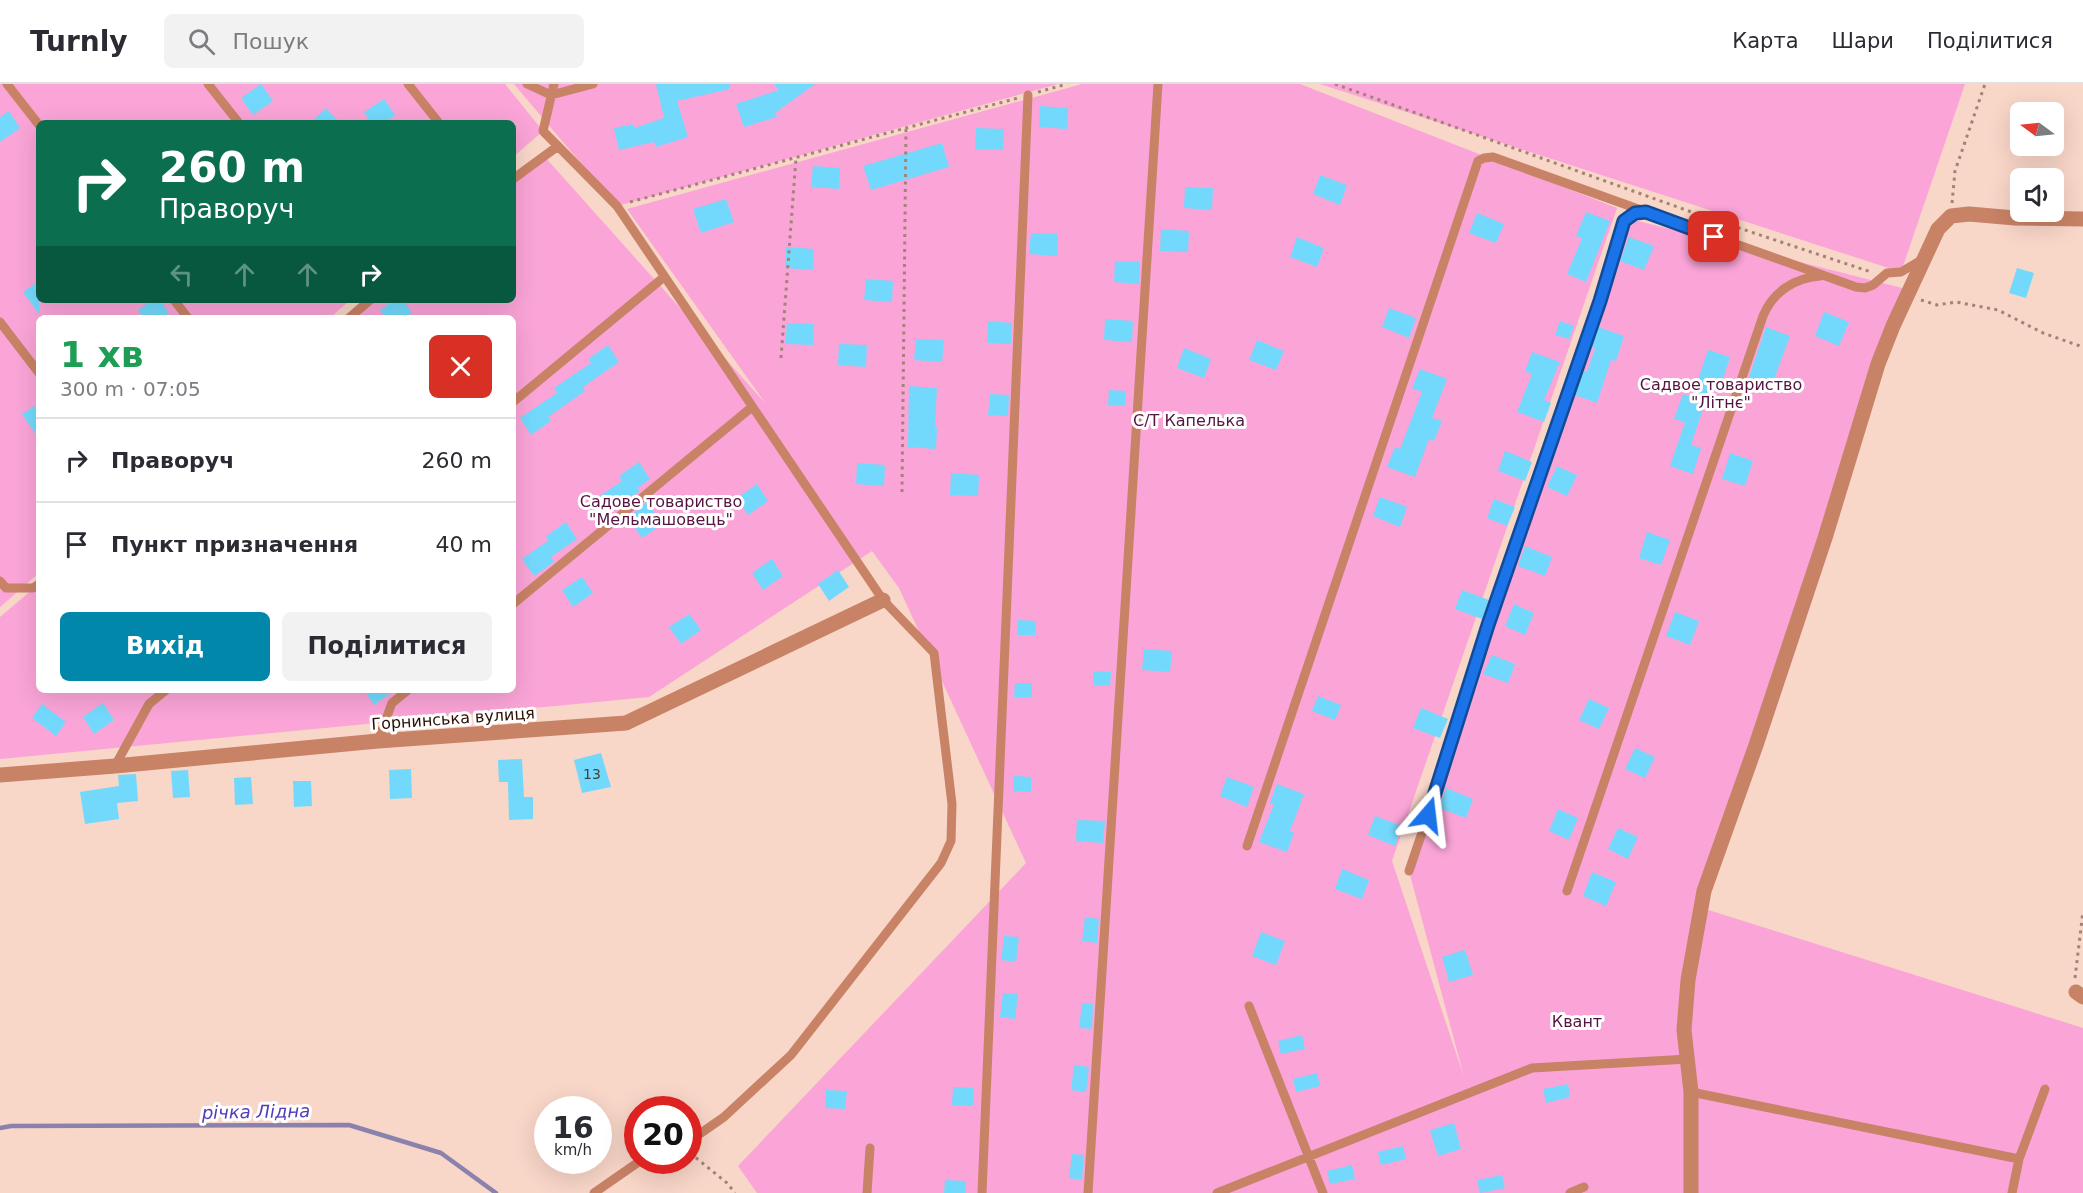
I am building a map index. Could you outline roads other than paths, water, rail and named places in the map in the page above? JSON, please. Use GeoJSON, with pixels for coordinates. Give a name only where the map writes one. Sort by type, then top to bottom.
{"type":"FeatureCollection","features":[{"type":"Feature","properties":{"kind":"street"},"geometry":{"type":"LineString","coordinates":[[1691,1193],[1691,1092],[1684,1030],[1689,980],[1704,891],[1802,608],[1878,364],[1893,326],[1938,230],[1951,216],[1969,214],[2015,218],[2083,219]]}},
{"type":"Feature","properties":{"kind":"street","name":"Горнинська вулиця"},"geometry":{"type":"LineString","coordinates":[[0,775],[378,741],[626,723],[883,600]]}},
{"type":"Feature","properties":{"kind":"lane"},"geometry":{"type":"LineString","coordinates":[[7,84],[36,121]]}},
{"type":"Feature","properties":{"kind":"lane"},"geometry":{"type":"LineString","coordinates":[[208,84],[237,120]]}},
{"type":"Feature","properties":{"kind":"lane"},"geometry":{"type":"LineString","coordinates":[[408,84],[437,120]]}},
{"type":"Feature","properties":{"kind":"lane"},"geometry":{"type":"LineString","coordinates":[[527,84],[551,95],[593,84]]}},
{"type":"Feature","properties":{"kind":"lane"},"geometry":{"type":"LineString","coordinates":[[554,84],[543,131],[616,206],[883,600],[934,652],[952,804],[951,841],[941,863],[791,1055],[723,1117],[702,1132]]}},
{"type":"Feature","properties":{"kind":"lane"},"geometry":{"type":"LineString","coordinates":[[1088,1193],[1158,84]]}},
{"type":"Feature","properties":{"kind":"lane"},"geometry":{"type":"LineString","coordinates":[[982,1193],[1028,95]]}},
{"type":"Feature","properties":{"kind":"lane"},"geometry":{"type":"LineString","coordinates":[[516,177],[558,146]]}},
{"type":"Feature","properties":{"kind":"lane"},"geometry":{"type":"LineString","coordinates":[[1247,846],[1477,162],[1484,158],[1493,158],[1854,286],[1865,288],[1877,283],[1887,273],[1901,272],[1923,259]]}},
{"type":"Feature","properties":{"kind":"lane"},"geometry":{"type":"LineString","coordinates":[[1409,871],[1488,625],[1600,301],[1622,225],[1632,214],[1647,213]]}},
{"type":"Feature","properties":{"kind":"lane"},"geometry":{"type":"LineString","coordinates":[[1567,891],[1763,316],[1774,298],[1790,285],[1804,278],[1826,276]]}},
{"type":"Feature","properties":{"kind":"lane"},"geometry":{"type":"LineString","coordinates":[[516,400],[664,277]]}},
{"type":"Feature","properties":{"kind":"lane"},"geometry":{"type":"LineString","coordinates":[[176,303],[186,315]]}},
{"type":"Feature","properties":{"kind":"lane"},"geometry":{"type":"LineString","coordinates":[[352,315],[366,303]]}},
{"type":"Feature","properties":{"kind":"lane"},"geometry":{"type":"LineString","coordinates":[[0,322],[36,369]]}},
{"type":"Feature","properties":{"kind":"lane"},"geometry":{"type":"LineString","coordinates":[[516,602],[752,407]]}},
{"type":"Feature","properties":{"kind":"lane"},"geometry":{"type":"LineString","coordinates":[[0,581],[6,588],[36,586]]}},
{"type":"Feature","properties":{"kind":"lane"},"geometry":{"type":"LineString","coordinates":[[115,766],[149,704],[162,693]]}},
{"type":"Feature","properties":{"kind":"lane"},"geometry":{"type":"LineString","coordinates":[[378,741],[393,703],[405,693]]}},
{"type":"Feature","properties":{"kind":"lane"},"geometry":{"type":"LineString","coordinates":[[1249,1006],[1323,1193]]}},
{"type":"Feature","properties":{"kind":"lane"},"geometry":{"type":"LineString","coordinates":[[1217,1193],[1532,1068],[1688,1059]]}},
{"type":"Feature","properties":{"kind":"lane"},"geometry":{"type":"LineString","coordinates":[[2012,1193],[2019,1159],[2045,1089]]}},
{"type":"Feature","properties":{"kind":"lane"},"geometry":{"type":"LineString","coordinates":[[1691,1092],[2019,1159]]}},
{"type":"Feature","properties":{"kind":"lane"},"geometry":{"type":"LineString","coordinates":[[867,1193],[870,1148]]}},
{"type":"Feature","properties":{"kind":"lane"},"geometry":{"type":"LineString","coordinates":[[594,1193],[624,1172]]}},
{"type":"Feature","properties":{"kind":"lane"},"geometry":{"type":"LineString","coordinates":[[1570,1193],[1584,1187]]}},
{"type":"Feature","properties":{"kind":"waterway","name":"річка Лідна"},"geometry":{"type":"LineString","coordinates":[[0,1128],[11,1126],[349,1125],[441,1153],[496,1193]]}},
{"type":"Feature","properties":{"kind":"park label","name":"Садвое товариство \"Літнє\""},"geometry":{"type":"Point","coordinates":[1721,393]}},
{"type":"Feature","properties":{"kind":"park label","name":"С/Т Капелька"},"geometry":{"type":"Point","coordinates":[1189,420]}},
{"type":"Feature","properties":{"kind":"park label","name":"Садове товариство \"Мельмашовець\""},"geometry":{"type":"Point","coordinates":[661,510]}},
{"type":"Feature","properties":{"kind":"park label","name":"Квант"},"geometry":{"type":"Point","coordinates":[1577,1021]}}]}
